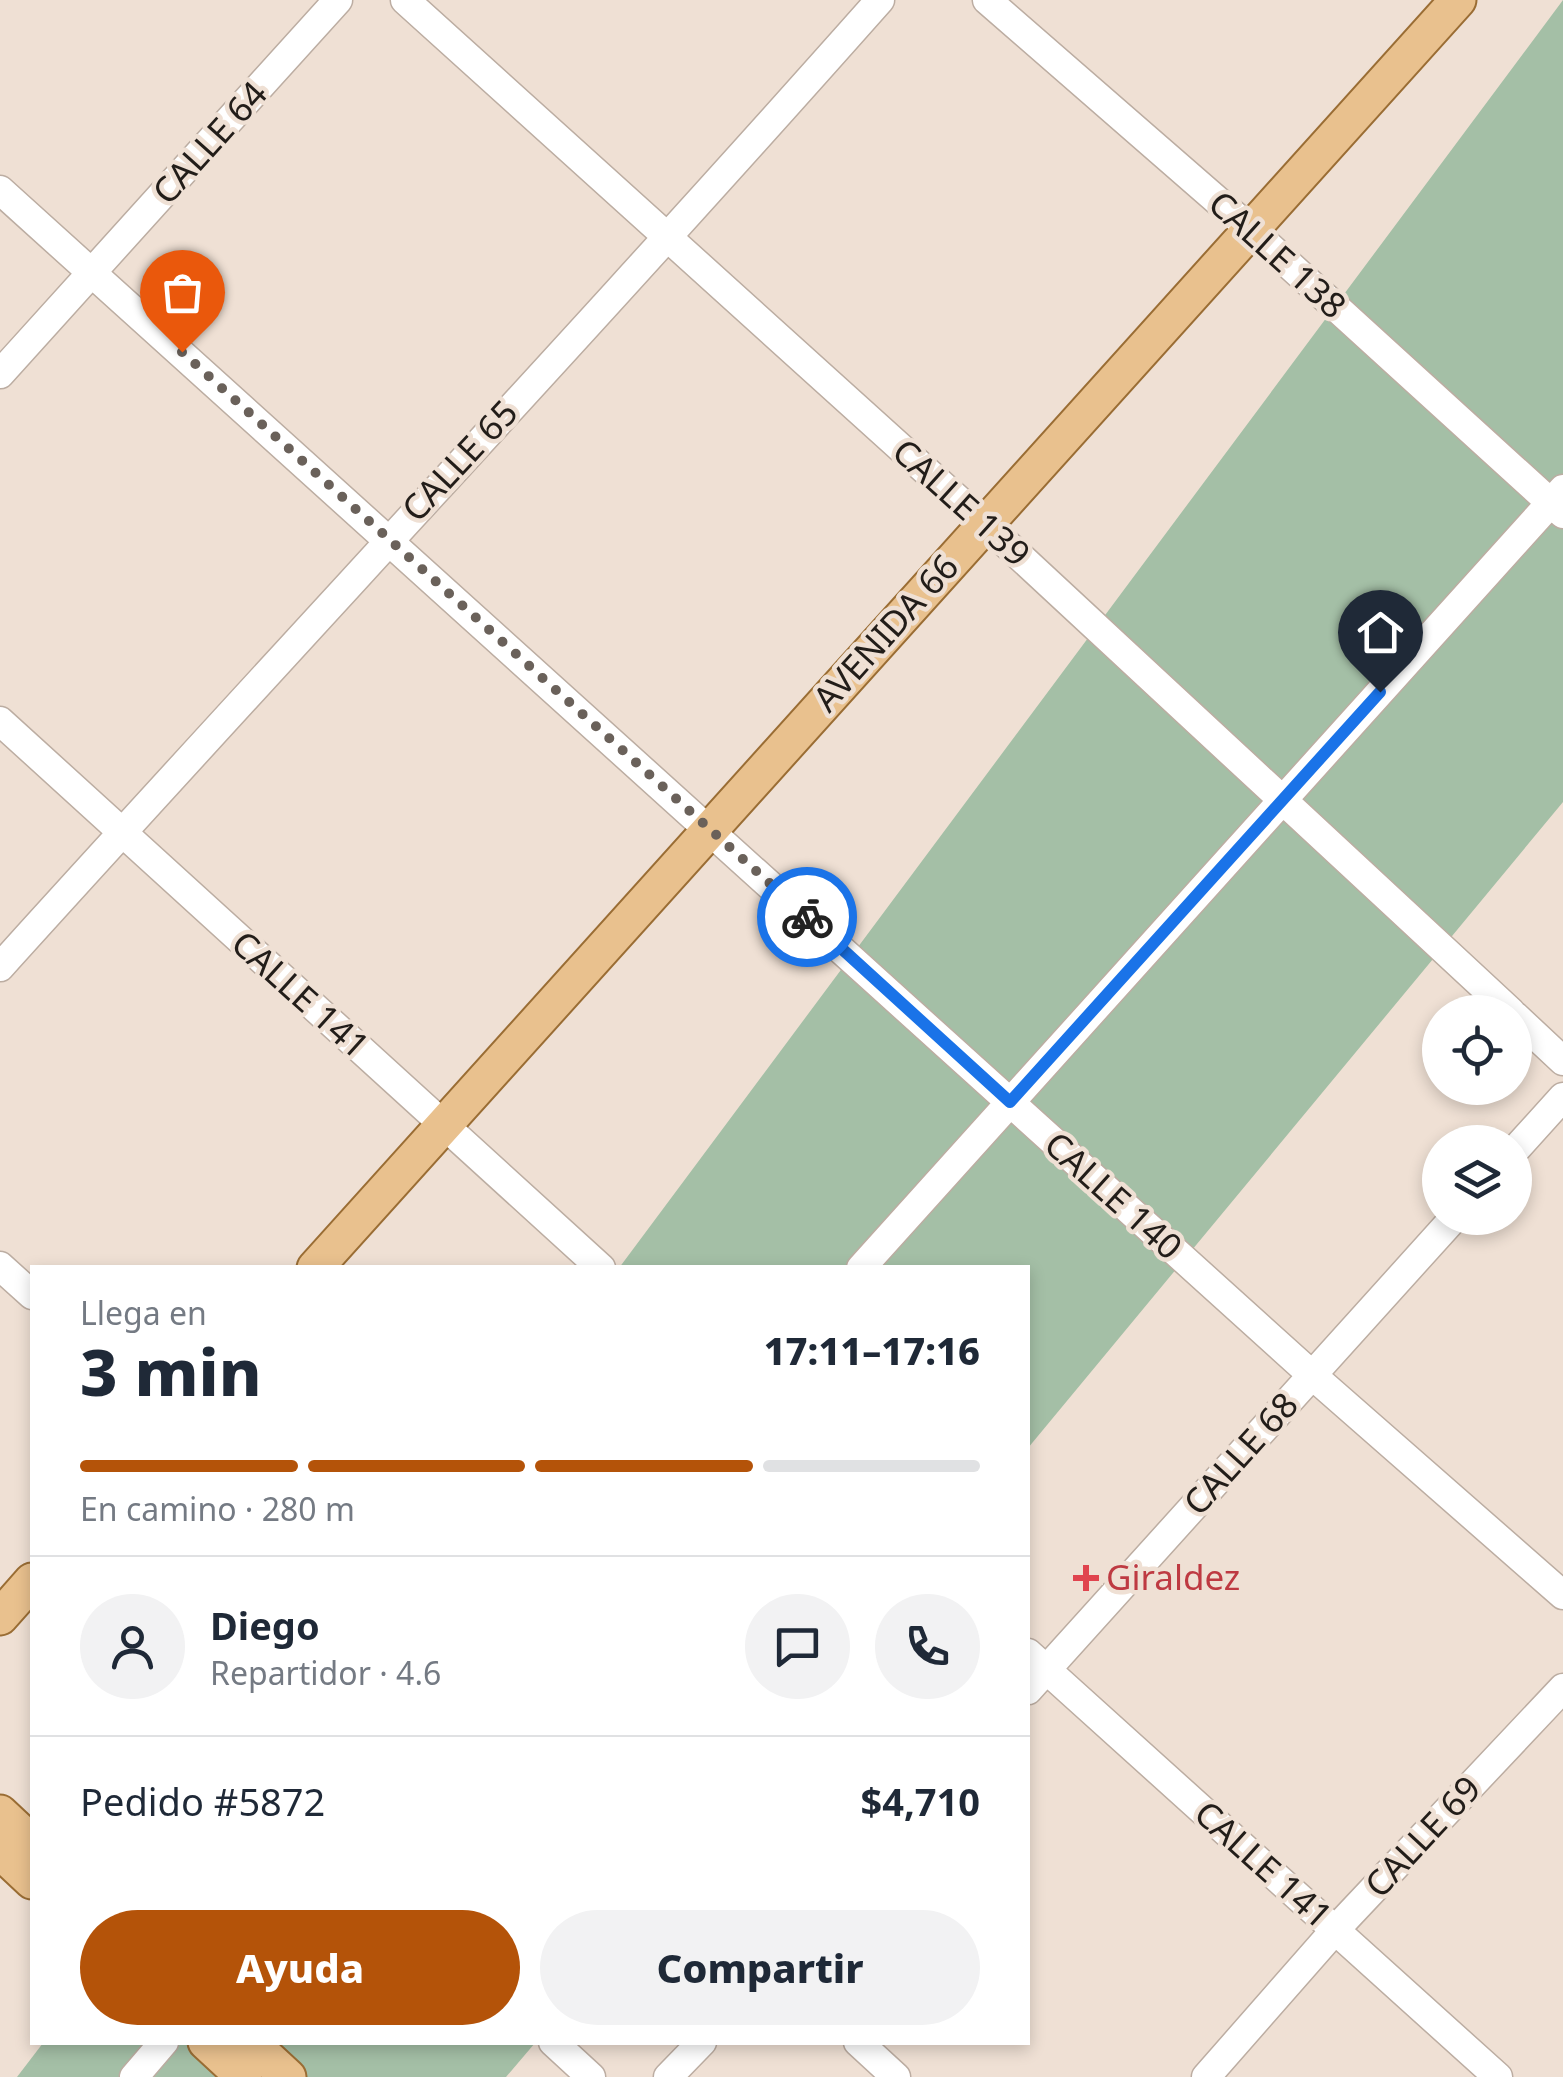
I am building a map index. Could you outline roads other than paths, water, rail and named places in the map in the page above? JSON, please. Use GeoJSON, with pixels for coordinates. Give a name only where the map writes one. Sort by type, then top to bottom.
{"type":"FeatureCollection","features":[{"type":"Feature","properties":{"kind":"main road","name":"AVENIDA 66"},"geometry":{"type":"LineString","coordinates":[[1244,224],[1433,0]]}},
{"type":"Feature","properties":{"kind":"main road","name":"AVENIDA 66"},"geometry":{"type":"LineString","coordinates":[[295,1265],[436,1119],[1244,224],[1458,0]]}},
{"type":"Feature","properties":{"kind":"main road","name":"AVENIDA 66"},"geometry":{"type":"LineString","coordinates":[[316,1265],[436,1119]]}},
{"type":"Feature","properties":{"kind":"main road"},"geometry":{"type":"LineString","coordinates":[[0,1592],[30,1567]]}},
{"type":"Feature","properties":{"kind":"main road"},"geometry":{"type":"LineString","coordinates":[[0,1617],[30,1568]]}},
{"type":"Feature","properties":{"kind":"main road"},"geometry":{"type":"LineString","coordinates":[[0,1813],[30,1841]]}},
{"type":"Feature","properties":{"kind":"main road"},"geometry":{"type":"LineString","coordinates":[[0,1851],[30,1879]]}},
{"type":"Feature","properties":{"kind":"main road"},"geometry":{"type":"LineString","coordinates":[[209,2045],[244,2077]]}},
{"type":"Feature","properties":{"kind":"main road"},"geometry":{"type":"LineString","coordinates":[[253,2045],[288,2077]]}},
{"type":"Feature","properties":{"kind":"street","name":"CALLE 64"},"geometry":{"type":"LineString","coordinates":[[0,374],[338,0]]}},
{"type":"Feature","properties":{"kind":"street","name":"CALLE 139"},"geometry":{"type":"LineString","coordinates":[[405,0],[979,518],[1492,995]]}},
{"type":"Feature","properties":{"kind":"street","name":"CALLE 65"},"geometry":{"type":"LineString","coordinates":[[0,967],[388,538],[669,238],[880,0]]}},
{"type":"Feature","properties":{"kind":"street","name":"CALLE 138"},"geometry":{"type":"LineString","coordinates":[[987,0],[1559,502]]}},
{"type":"Feature","properties":{"kind":"street","name":"CALLE 140"},"geometry":{"type":"LineString","coordinates":[[0,190],[1312,1375],[1563,1595]]}},
{"type":"Feature","properties":{"kind":"street"},"geometry":{"type":"LineString","coordinates":[[864,1265],[1282,800],[1559,502]]}},
{"type":"Feature","properties":{"kind":"street","name":"CALLE 141"},"geometry":{"type":"LineString","coordinates":[[0,722],[598,1265]]}},
{"type":"Feature","properties":{"kind":"street","name":"CALLE 139"},"geometry":{"type":"LineString","coordinates":[[1532,1032],[1563,1061]]}},
{"type":"Feature","properties":{"kind":"street"},"geometry":{"type":"LineString","coordinates":[[1532,1131],[1563,1097]]}},
{"type":"Feature","properties":{"kind":"street","name":"CALLE 68"},"geometry":{"type":"LineString","coordinates":[[1034,1671],[1439,1235]]}},
{"type":"Feature","properties":{"kind":"street"},"geometry":{"type":"LineString","coordinates":[[0,1266],[30,1293]]}},
{"type":"Feature","properties":{"kind":"street","name":"CALLE 141"},"geometry":{"type":"LineString","coordinates":[[1034,1671],[1336,1930],[1498,2077]]}},
{"type":"Feature","properties":{"kind":"street","name":"CALLE 69"},"geometry":{"type":"LineString","coordinates":[[1206,2077],[1336,1930],[1563,1688]]}},
{"type":"Feature","properties":{"kind":"street"},"geometry":{"type":"LineString","coordinates":[[134,2077],[161,2045]]}},
{"type":"Feature","properties":{"kind":"street"},"geometry":{"type":"LineString","coordinates":[[556,2045],[591,2077]]}},
{"type":"Feature","properties":{"kind":"street"},"geometry":{"type":"LineString","coordinates":[[668,2077],[699,2045]]}},
{"type":"Feature","properties":{"kind":"street"},"geometry":{"type":"LineString","coordinates":[[861,2045],[896,2077]]}},
{"type":"Feature","properties":{"kind":"place","name":"Giraldez"},"geometry":{"type":"Point","coordinates":[1086,1578]}}]}
